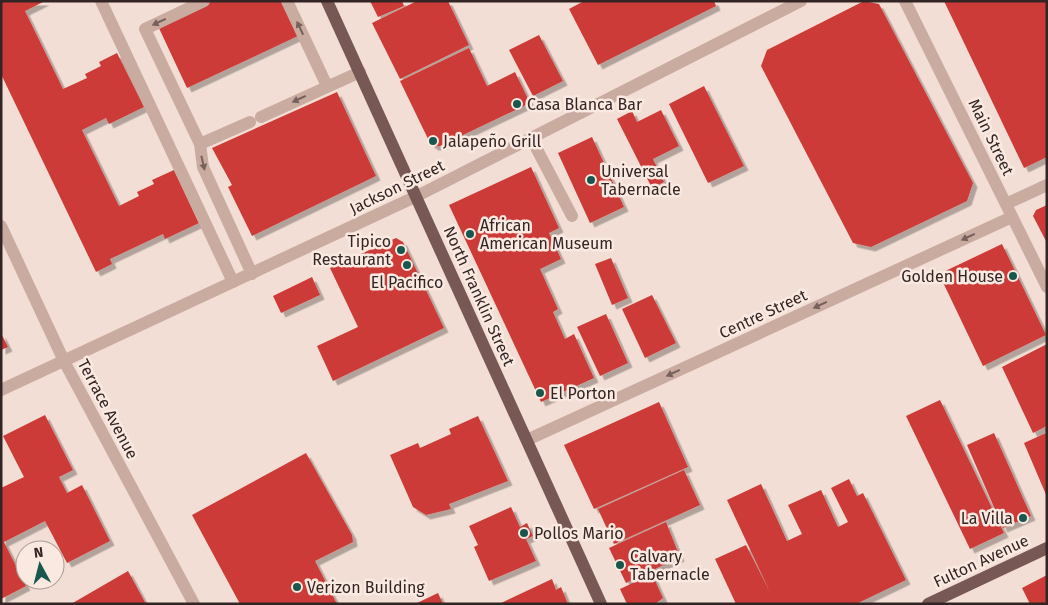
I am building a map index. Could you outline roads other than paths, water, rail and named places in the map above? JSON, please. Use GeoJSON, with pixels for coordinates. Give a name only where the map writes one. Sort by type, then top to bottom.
{"type":"FeatureCollection","features":[{"type":"Feature","properties":{"kind":"main road","name":"North Franklin Street"},"geometry":{"type":"LineString","coordinates":[[327,1],[417,196],[600,604]]}},
{"type":"Feature","properties":{"kind":"main road","name":"Fulton Avenue"},"geometry":{"type":"LineString","coordinates":[[928,604],[1047,548]]}},
{"type":"Feature","properties":{"kind":"street"},"geometry":{"type":"LineString","coordinates":[[100,1],[233,282]]}},
{"type":"Feature","properties":{"kind":"street"},"geometry":{"type":"LineString","coordinates":[[204,1],[146,28],[191,111],[200,144],[203,167],[252,274]]}},
{"type":"Feature","properties":{"kind":"street"},"geometry":{"type":"LineString","coordinates":[[287,1],[328,86]]}},
{"type":"Feature","properties":{"kind":"street","name":"Jackson Street"},"geometry":{"type":"LineString","coordinates":[[1,390],[417,196],[801,1]]}},
{"type":"Feature","properties":{"kind":"street","name":"Main Street"},"geometry":{"type":"LineString","coordinates":[[905,1],[1047,287]]}},
{"type":"Feature","properties":{"kind":"street"},"geometry":{"type":"LineString","coordinates":[[200,144],[360,72]]}},
{"type":"Feature","properties":{"kind":"street"},"geometry":{"type":"LineString","coordinates":[[531,138],[572,216]]}},
{"type":"Feature","properties":{"kind":"street"},"geometry":{"type":"LineString","coordinates":[[1006,204],[1047,185]]}},
{"type":"Feature","properties":{"kind":"street","name":"Centre Street"},"geometry":{"type":"LineString","coordinates":[[527,440],[1012,217]]}},
{"type":"Feature","properties":{"kind":"street","name":"Terrace Avenue"},"geometry":{"type":"LineString","coordinates":[[1,226],[64,361],[194,604]]}},
{"type":"Feature","properties":{"kind":"place","name":"Casa Blanca Bar"},"geometry":{"type":"Point","coordinates":[517,104]}},
{"type":"Feature","properties":{"kind":"place","name":"Jalapeño Grill"},"geometry":{"type":"Point","coordinates":[433,141]}},
{"type":"Feature","properties":{"kind":"place","name":"Universal Tabernacle"},"geometry":{"type":"Point","coordinates":[591,180]}},
{"type":"Feature","properties":{"kind":"place","name":"African American Museum"},"geometry":{"type":"Point","coordinates":[470,234]}},
{"type":"Feature","properties":{"kind":"place","name":"Tipico Restaurant"},"geometry":{"type":"Point","coordinates":[401,250]}},
{"type":"Feature","properties":{"kind":"place","name":"El Pacifico"},"geometry":{"type":"Point","coordinates":[407,265]}},
{"type":"Feature","properties":{"kind":"place","name":"Golden House"},"geometry":{"type":"Point","coordinates":[1013,276]}},
{"type":"Feature","properties":{"kind":"place","name":"El Porton"},"geometry":{"type":"Point","coordinates":[540,393]}},
{"type":"Feature","properties":{"kind":"place","name":"La Villa"},"geometry":{"type":"Point","coordinates":[1023,518]}},
{"type":"Feature","properties":{"kind":"place","name":"Pollos Mario"},"geometry":{"type":"Point","coordinates":[524,533]}},
{"type":"Feature","properties":{"kind":"place","name":"Calvary Tabernacle"},"geometry":{"type":"Point","coordinates":[620,565]}},
{"type":"Feature","properties":{"kind":"place","name":"Verizon Building"},"geometry":{"type":"Point","coordinates":[297,587]}}]}
